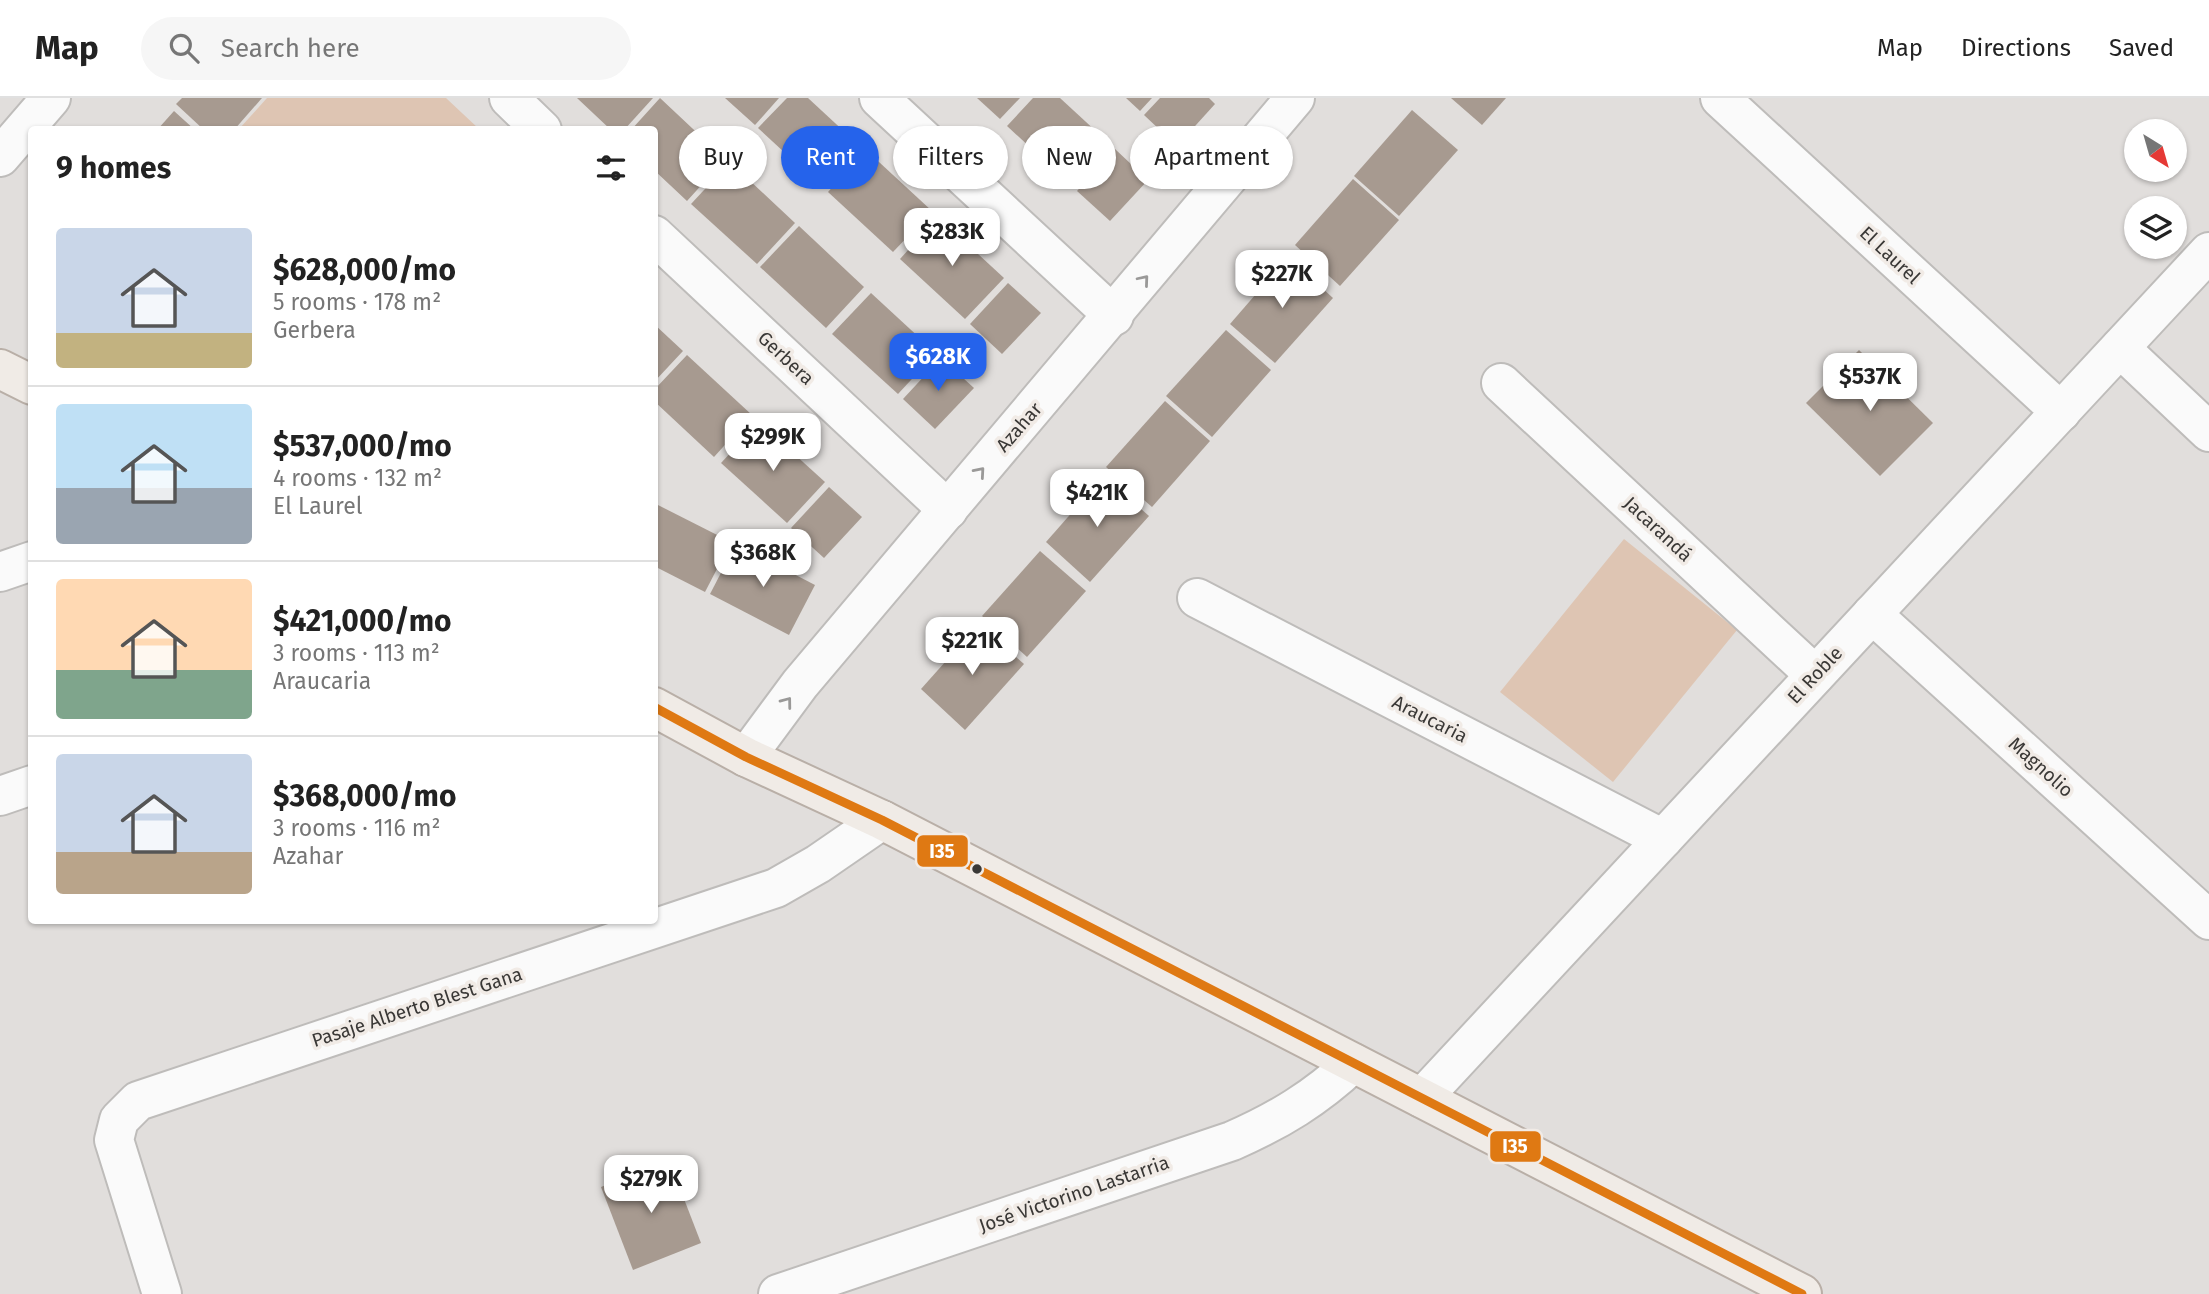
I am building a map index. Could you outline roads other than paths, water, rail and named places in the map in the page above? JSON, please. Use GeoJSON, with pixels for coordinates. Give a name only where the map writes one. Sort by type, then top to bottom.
{"type":"FeatureCollection","features":[{"type":"Feature","properties":{"kind":"main road"},"geometry":{"type":"LineString","coordinates":[[0,369],[28,382]]}},
{"type":"Feature","properties":{"kind":"main road"},"geometry":{"type":"LineString","coordinates":[[658,709],[746,757],[882,820],[1802,1294]]}},
{"type":"Feature","properties":{"kind":"street"},"geometry":{"type":"LineString","coordinates":[[0,157],[51,98]]}},
{"type":"Feature","properties":{"kind":"street"},"geometry":{"type":"LineString","coordinates":[[509,98],[538,126]]}},
{"type":"Feature","properties":{"kind":"street"},"geometry":{"type":"LineString","coordinates":[[879,98],[1114,316]]}},
{"type":"Feature","properties":{"kind":"street","name":"El Laurel"},"geometry":{"type":"LineString","coordinates":[[1720,98],[2061,412]]}},
{"type":"Feature","properties":{"kind":"street","name":"Azahar"},"geometry":{"type":"LineString","coordinates":[[746,757],[800,684],[1114,316],[1293,99]]}},
{"type":"Feature","properties":{"kind":"street","name":"Gerbera"},"geometry":{"type":"LineString","coordinates":[[658,238],[948,510]]}},
{"type":"Feature","properties":{"kind":"street","name":"El Roble"},"geometry":{"type":"LineString","coordinates":[[1422,1098],[2209,252]]}},
{"type":"Feature","properties":{"kind":"street"},"geometry":{"type":"LineString","coordinates":[[2120,348],[2209,432]]}},
{"type":"Feature","properties":{"kind":"street","name":"Jacarandá"},"geometry":{"type":"LineString","coordinates":[[1501,383],[1815,676]]}},
{"type":"Feature","properties":{"kind":"street"},"geometry":{"type":"LineString","coordinates":[[0,572],[28,562]]}},
{"type":"Feature","properties":{"kind":"street","name":"Araucaria"},"geometry":{"type":"LineString","coordinates":[[1197,598],[1663,839]]}},
{"type":"Feature","properties":{"kind":"street","name":"Magnolio"},"geometry":{"type":"LineString","coordinates":[[1872,614],[2209,920]]}},
{"type":"Feature","properties":{"kind":"street"},"geometry":{"type":"LineString","coordinates":[[0,796],[28,786]]}},
{"type":"Feature","properties":{"kind":"street","name":"Pasaje Alberto Blest Gana"},"geometry":{"type":"LineString","coordinates":[[162,1294],[114,1140],[119,1120],[138,1101],[776,888],[818,864],[882,820]]}},
{"type":"Feature","properties":{"kind":"street","name":"José Victorino Lastarria"},"geometry":{"type":"LineString","coordinates":[[778,1294],[1232,1141],[1272,1124],[1308,1102],[1353,1063]]}}]}
